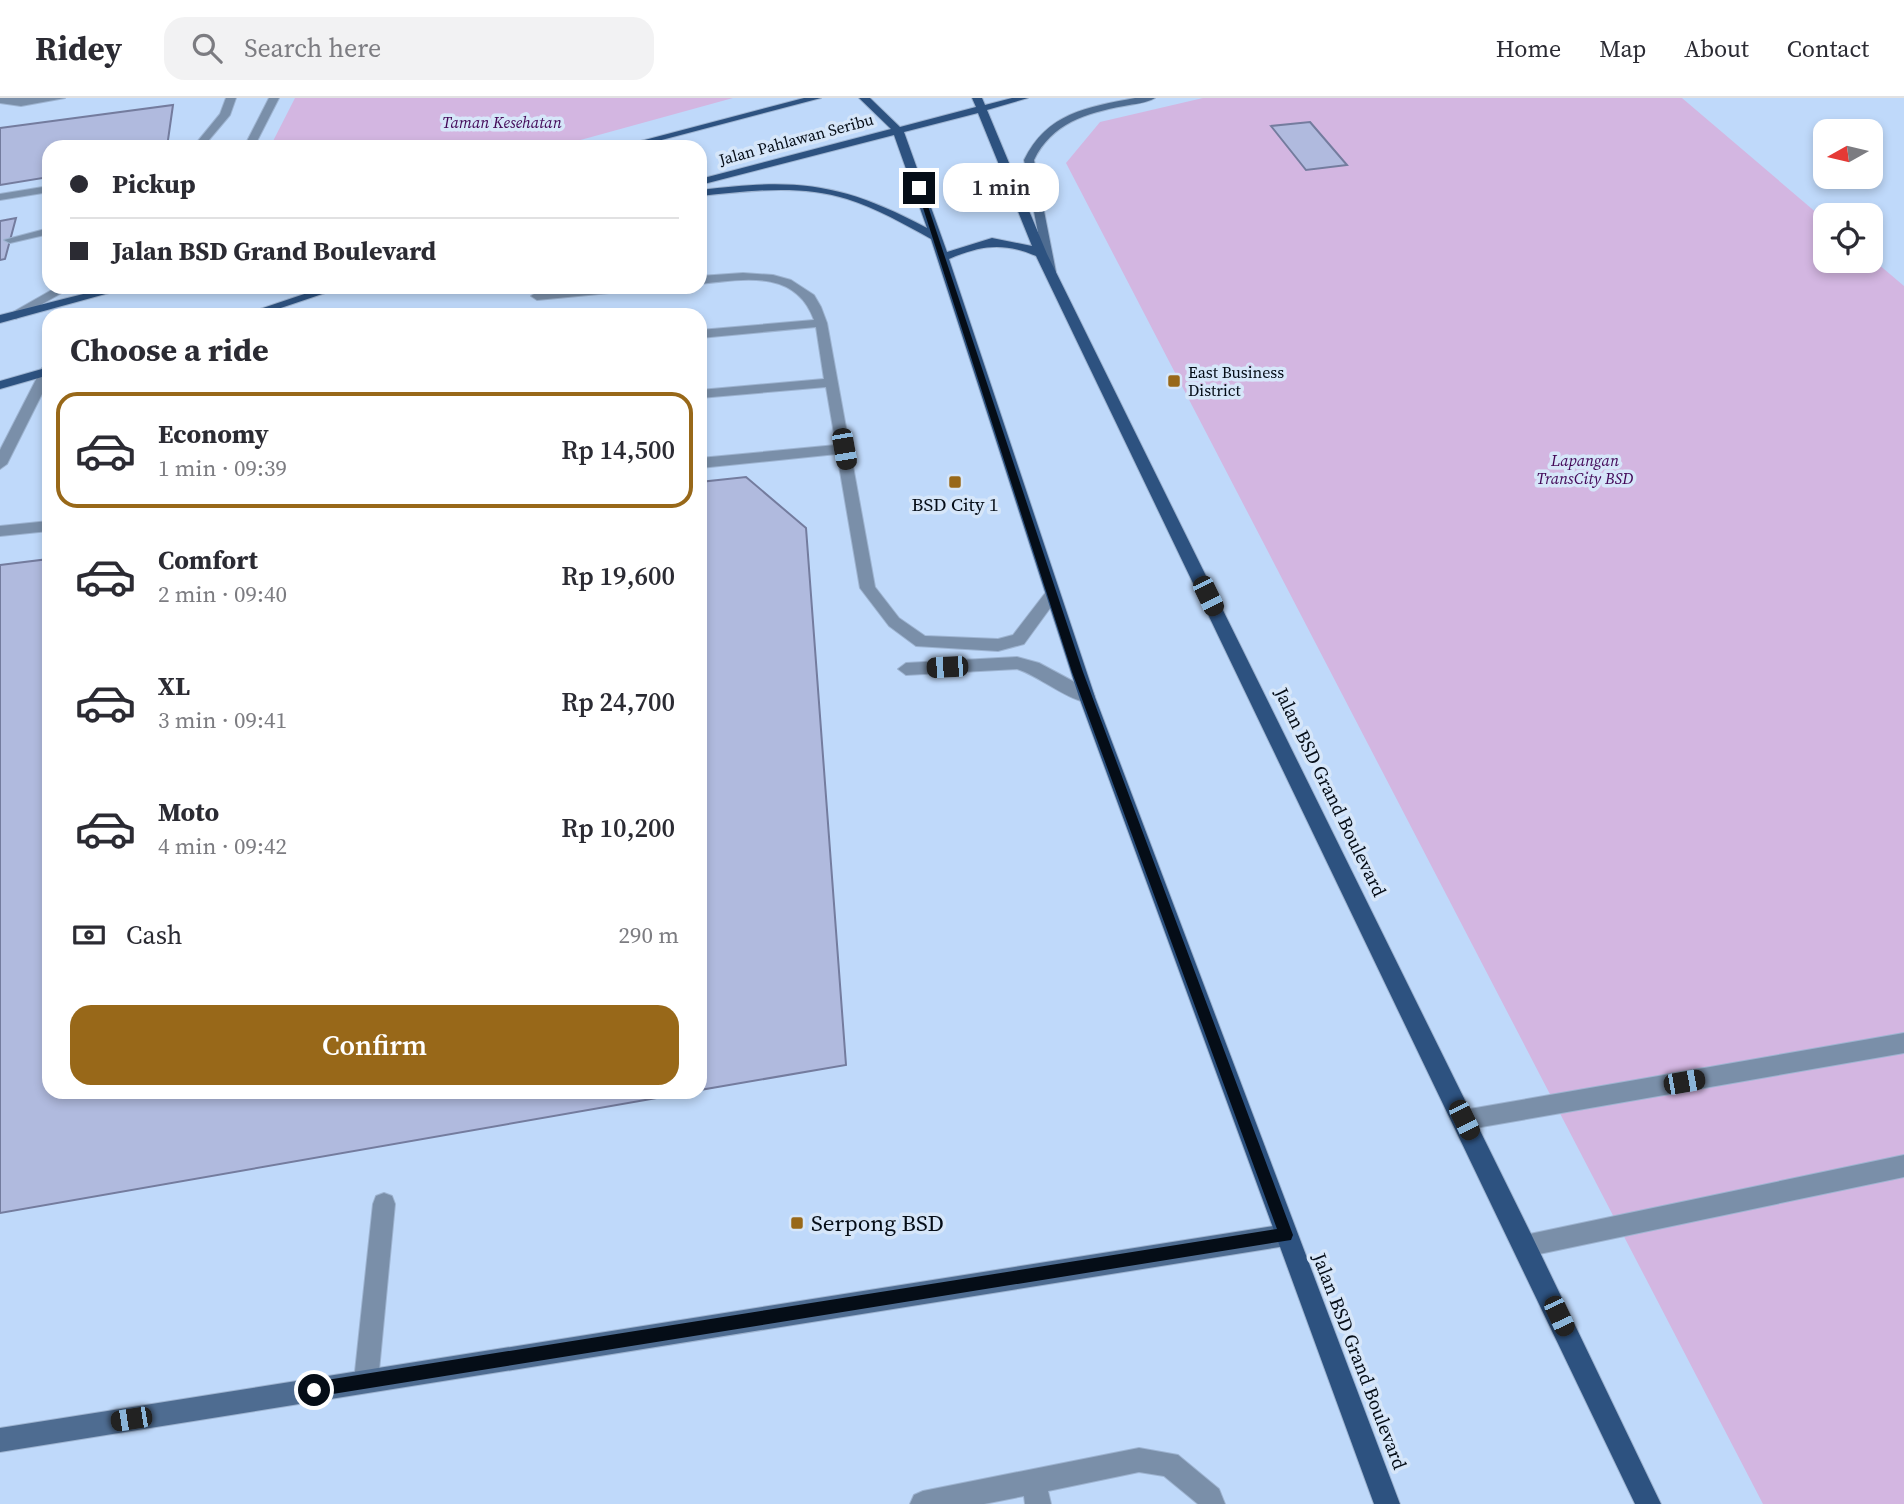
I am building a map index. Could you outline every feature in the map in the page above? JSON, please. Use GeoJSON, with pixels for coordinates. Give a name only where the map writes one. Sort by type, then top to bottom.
{"type":"FeatureCollection","features":[{"type":"Feature","properties":{"kind":"main road","name":"Jalan Pahlawan Seribu"},"geometry":{"type":"LineString","coordinates":[[651,140],[816,98]]}},
{"type":"Feature","properties":{"kind":"main road","name":"Jalan BSD Grand Boulevard"},"geometry":{"type":"LineString","coordinates":[[864,98],[898,131],[943,258],[1051,596],[1387,1504]]}},
{"type":"Feature","properties":{"kind":"main road","name":"Jalan Pahlawan Seribu"},"geometry":{"type":"LineString","coordinates":[[707,181],[898,131],[979,102],[1023,98]]}},
{"type":"Feature","properties":{"kind":"main road","name":"Jalan BSD Grand Boulevard"},"geometry":{"type":"LineString","coordinates":[[979,102],[1041,254],[1464,1120],[1648,1504]]}},
{"type":"Feature","properties":{"kind":"main road"},"geometry":{"type":"LineString","coordinates":[[707,193],[744,188],[824,190],[868,202],[936,237]]}},
{"type":"Feature","properties":{"kind":"main road"},"geometry":{"type":"LineString","coordinates":[[943,258],[969,245],[995,240],[1018,243],[1041,254]]}},
{"type":"Feature","properties":{"kind":"main road"},"geometry":{"type":"LineString","coordinates":[[6,317],[97,294]]}},
{"type":"Feature","properties":{"kind":"main road"},"geometry":{"type":"LineString","coordinates":[[270,308],[315,294]]}},
{"type":"Feature","properties":{"kind":"main road"},"geometry":{"type":"LineString","coordinates":[[0,385],[42,373]]}},
{"type":"Feature","properties":{"kind":"street"},"geometry":{"type":"LineString","coordinates":[[0,100],[21,103],[60,98]]}},
{"type":"Feature","properties":{"kind":"street"},"geometry":{"type":"LineString","coordinates":[[204,140],[225,115],[231,98]]}},
{"type":"Feature","properties":{"kind":"street"},"geometry":{"type":"LineString","coordinates":[[253,140],[274,98]]}},
{"type":"Feature","properties":{"kind":"street"},"geometry":{"type":"LineString","coordinates":[[1050,272],[1029,160],[1034,145],[1053,127],[1072,117],[1150,98]]}},
{"type":"Feature","properties":{"kind":"street"},"geometry":{"type":"LineString","coordinates":[[0,197],[42,190]]}},
{"type":"Feature","properties":{"kind":"street"},"geometry":{"type":"LineString","coordinates":[[10,240],[42,233]]}},
{"type":"Feature","properties":{"kind":"street"},"geometry":{"type":"LineString","coordinates":[[707,279],[747,276],[794,284],[811,299],[821,323],[868,589],[904,632],[922,642],[998,645],[1018,640],[1051,596]]}},
{"type":"Feature","properties":{"kind":"street"},"geometry":{"type":"LineString","coordinates":[[6,317],[52,294]]}},
{"type":"Feature","properties":{"kind":"street"},"geometry":{"type":"LineString","coordinates":[[537,296],[558,294]]}},
{"type":"Feature","properties":{"kind":"street"},"geometry":{"type":"LineString","coordinates":[[707,333],[821,323]]}},
{"type":"Feature","properties":{"kind":"street"},"geometry":{"type":"LineString","coordinates":[[707,393],[832,382]]}},
{"type":"Feature","properties":{"kind":"street"},"geometry":{"type":"LineString","coordinates":[[0,464],[42,383]]}},
{"type":"Feature","properties":{"kind":"street"},"geometry":{"type":"LineString","coordinates":[[707,462],[844,449]]}},
{"type":"Feature","properties":{"kind":"street"},"geometry":{"type":"LineString","coordinates":[[0,531],[42,527]]}},
{"type":"Feature","properties":{"kind":"street"},"geometry":{"type":"LineString","coordinates":[[964,644],[968,666]]}},
{"type":"Feature","properties":{"kind":"street"},"geometry":{"type":"LineString","coordinates":[[906,670],[1025,665],[1087,697]]}},
{"type":"Feature","properties":{"kind":"street"},"geometry":{"type":"LineString","coordinates":[[1464,1120],[1904,1043]]}},
{"type":"Feature","properties":{"kind":"street"},"geometry":{"type":"LineString","coordinates":[[1525,1246],[1904,1166]]}},
{"type":"Feature","properties":{"kind":"street"},"geometry":{"type":"LineString","coordinates":[[366,1381],[384,1204]]}},
{"type":"Feature","properties":{"kind":"street"},"geometry":{"type":"LineString","coordinates":[[0,1440],[1286,1235]]}},
{"type":"Feature","properties":{"kind":"street"},"geometry":{"type":"LineString","coordinates":[[923,1504],[1036,1492],[1139,1460],[1169,1464],[1210,1498],[1212,1504]]}},
{"type":"Feature","properties":{"kind":"green space","name":"Taman Kesehatan"},"geometry":{"type":"Polygon","coordinates":[[[295,98],[733,98],[580,140],[274,140],[295,98]]]}},
{"type":"Feature","properties":{"kind":"green space","name":"Lapangan TransCity BSD"},"geometry":{"type":"Polygon","coordinates":[[[1203,98],[1682,98],[1813,210],[1813,273],[1883,273],[1883,268],[1904,286],[1904,1504],[1763,1504],[1066,163],[1100,122],[1203,98]]]}},
{"type":"Feature","properties":{"kind":"building"},"geometry":{"type":"Polygon","coordinates":[[[173,105],[168,140],[42,140],[42,178],[0,185],[0,128],[173,105]]]}},
{"type":"Feature","properties":{"kind":"building"},"geometry":{"type":"Polygon","coordinates":[[[1310,122],[1347,165],[1306,170],[1271,126],[1310,122]]]}},
{"type":"Feature","properties":{"kind":"building"},"geometry":{"type":"Polygon","coordinates":[[[16,218],[5,259],[0,260],[0,221],[16,218]]]}},
{"type":"Feature","properties":{"kind":"building"},"geometry":{"type":"Polygon","coordinates":[[[746,477],[806,528],[846,1065],[707,1089],[707,481],[746,477]]]}},
{"type":"Feature","properties":{"kind":"building"},"geometry":{"type":"Polygon","coordinates":[[[42,560],[42,1099],[651,1099],[0,1213],[0,565],[42,560]]]}},
{"type":"Feature","properties":{"kind":"place","name":"East Business District"},"geometry":{"type":"Point","coordinates":[1174,381]}},
{"type":"Feature","properties":{"kind":"place","name":"BSD City 1"},"geometry":{"type":"Point","coordinates":[955,482]}},
{"type":"Feature","properties":{"kind":"place","name":"Serpong BSD"},"geometry":{"type":"Point","coordinates":[797,1223]}},
{"type":"Feature","properties":{"kind":"route"},"geometry":{"type":"LineString","coordinates":[[314,1390],[1286,1235],[1051,596],[919,188]]}}]}
